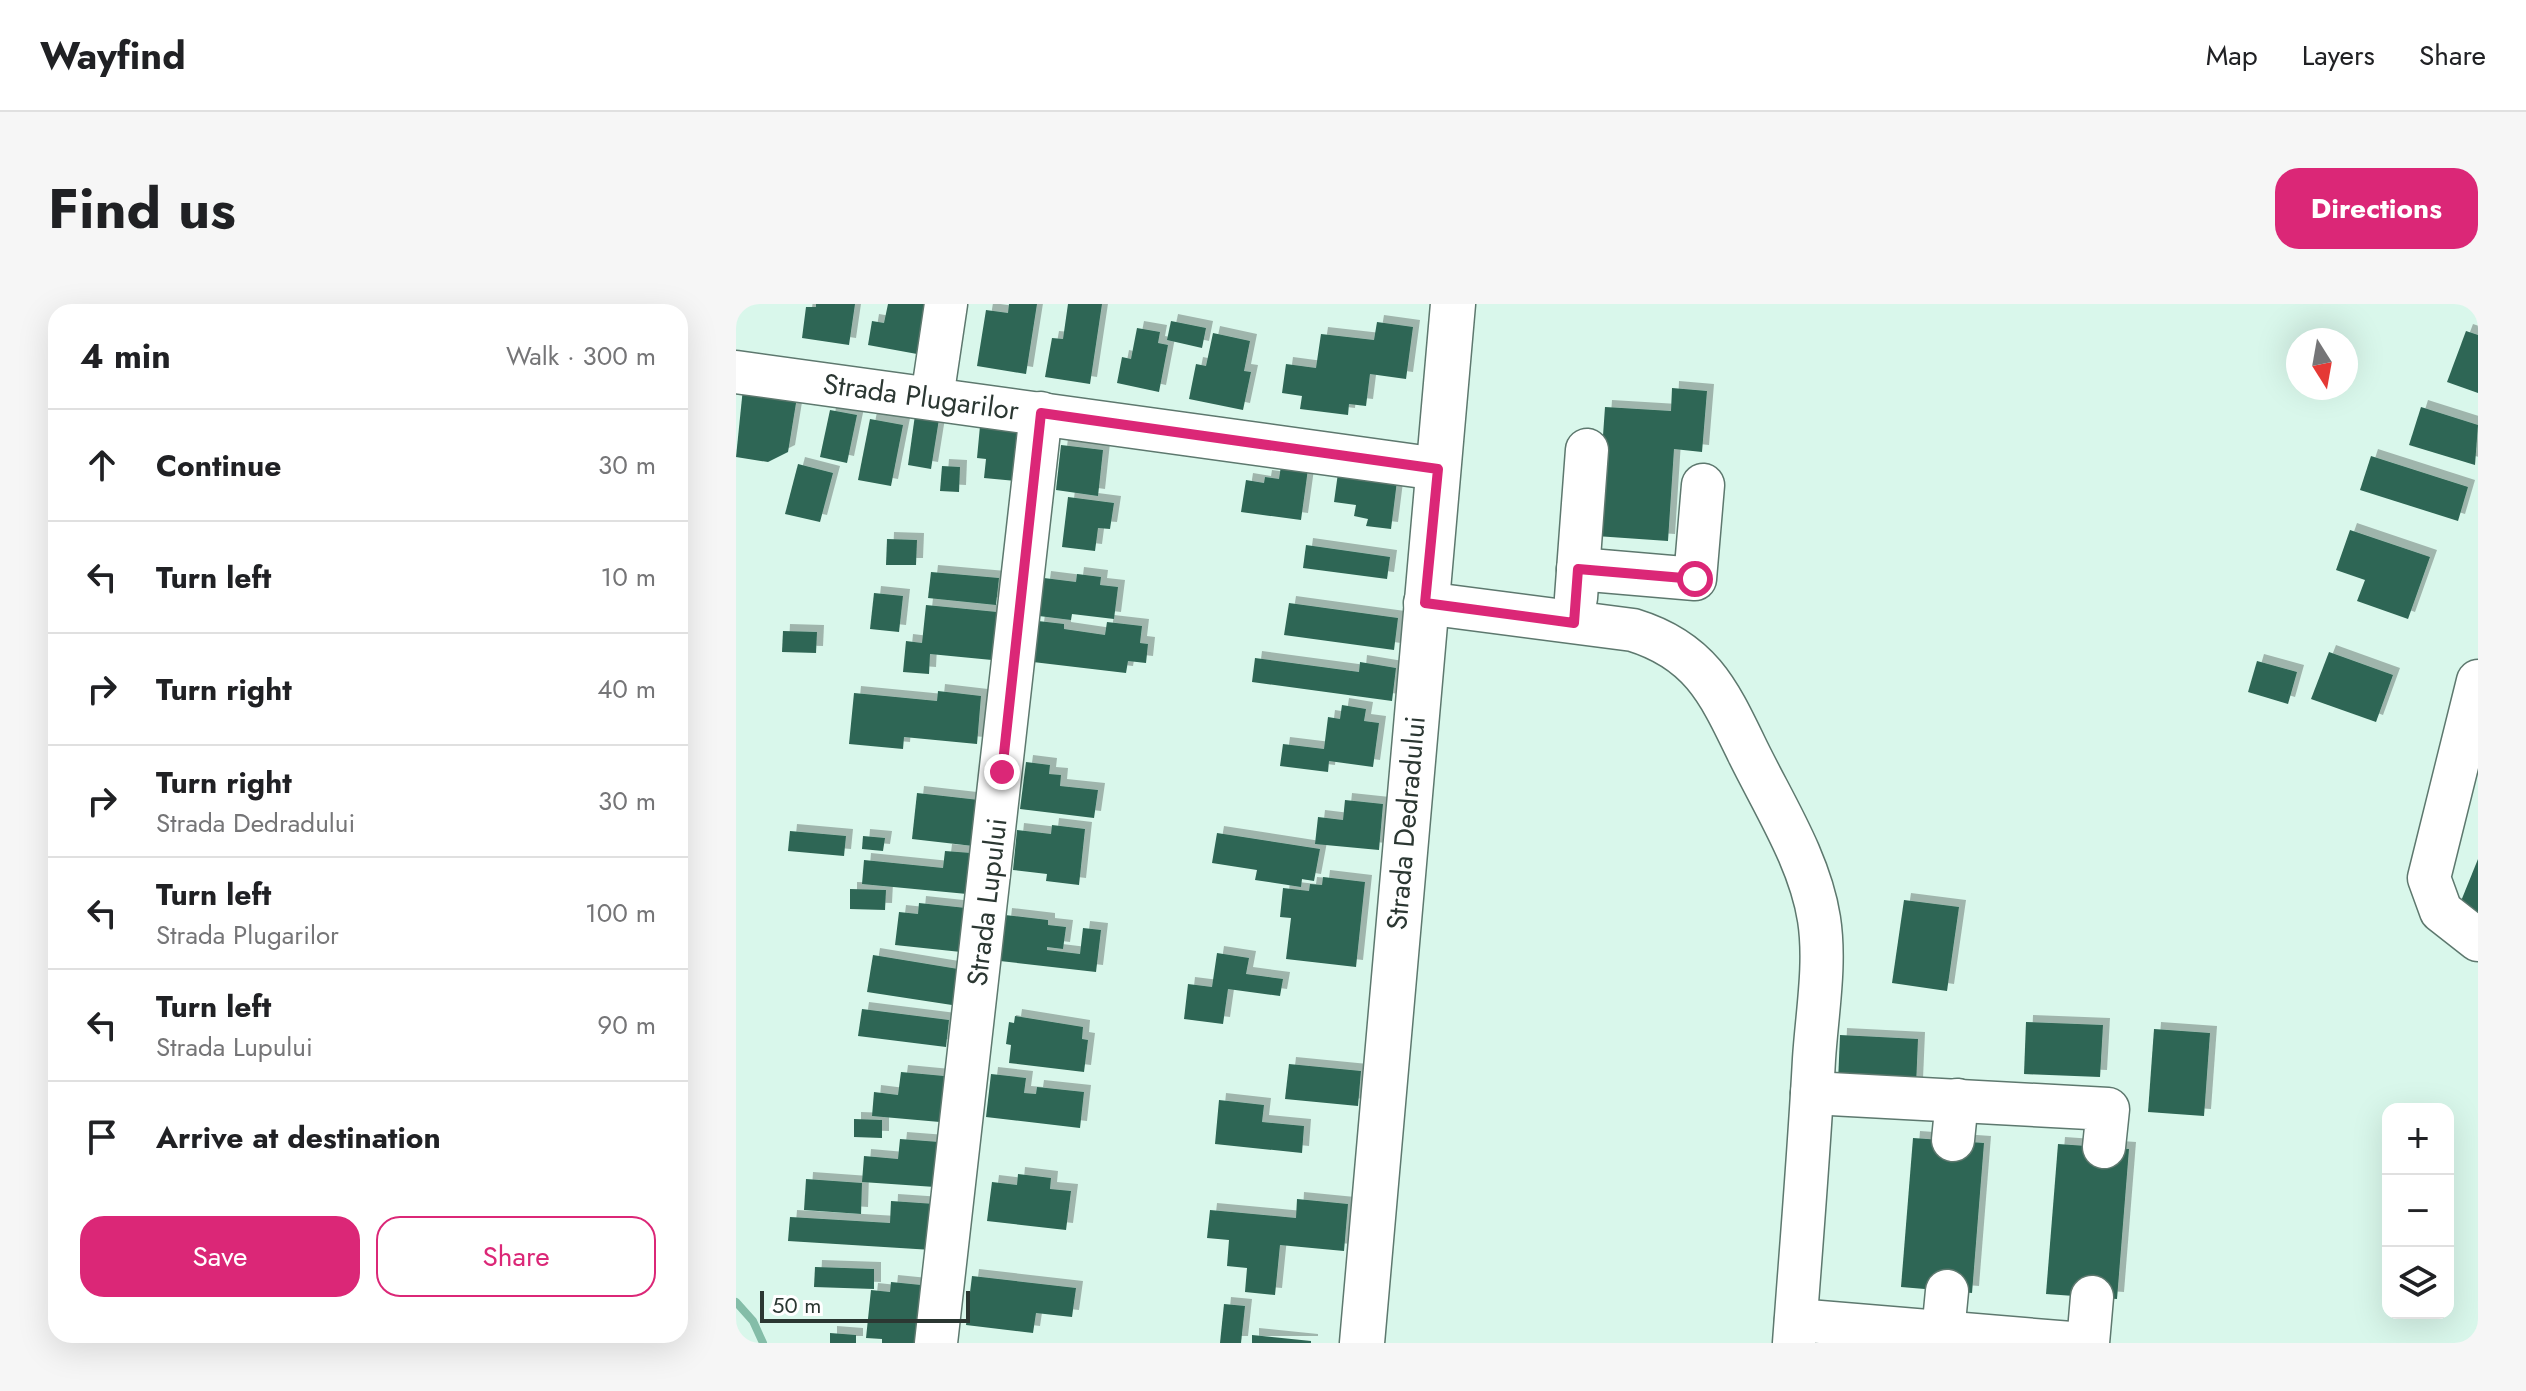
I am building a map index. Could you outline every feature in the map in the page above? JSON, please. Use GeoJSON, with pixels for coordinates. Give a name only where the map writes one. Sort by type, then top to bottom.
{"type":"FeatureCollection","features":[{"type":"Feature","properties":{"kind":"main road","name":"Strada Dedradului"},"geometry":{"type":"LineString","coordinates":[[1362,1343],[1453,304]]}},
{"type":"Feature","properties":{"kind":"street"},"geometry":{"type":"LineString","coordinates":[[932,398],[946,304]]}},
{"type":"Feature","properties":{"kind":"street","name":"Strada Plugarilor"},"geometry":{"type":"LineString","coordinates":[[736,372],[1438,469]]}},
{"type":"Feature","properties":{"kind":"street","name":"Strada Lupului"},"geometry":{"type":"LineString","coordinates":[[936,1343],[1041,413]]}},
{"type":"Feature","properties":{"kind":"street"},"geometry":{"type":"LineString","coordinates":[[1574,623],[1587,450]]}},
{"type":"Feature","properties":{"kind":"street"},"geometry":{"type":"LineString","coordinates":[[1578,569],[1695,579],[1703,485]]}},
{"type":"Feature","properties":{"kind":"street"},"geometry":{"type":"LineString","coordinates":[[1425,603],[1633,630],[1675,647],[1704,673],[1729,713],[1793,843],[1811,885],[1819,919],[1821,948],[1795,1332],[2071,1343]]}},
{"type":"Feature","properties":{"kind":"street"},"geometry":{"type":"LineString","coordinates":[[2478,681],[2429,878],[2441,911],[2478,940]]}},
{"type":"Feature","properties":{"kind":"street"},"geometry":{"type":"LineString","coordinates":[[1812,1093],[1955,1120],[2108,1109],[2104,1147]]}},
{"type":"Feature","properties":{"kind":"street"},"geometry":{"type":"LineString","coordinates":[[1942,1338],[1947,1291]]}},
{"type":"Feature","properties":{"kind":"street"},"geometry":{"type":"LineString","coordinates":[[2088,1343],[2092,1297]]}},
{"type":"Feature","properties":{"kind":"building"},"geometry":{"type":"Polygon","coordinates":[[[816,304],[855,304],[849,345],[802,338],[806,307],[816,307],[816,304]]]}},
{"type":"Feature","properties":{"kind":"building"},"geometry":{"type":"Polygon","coordinates":[[[888,304],[927,304],[917,354],[868,345],[872,321],[884,323],[888,304]]]}},
{"type":"Feature","properties":{"kind":"building"},"geometry":{"type":"Polygon","coordinates":[[[1009,304],[1037,304],[1026,374],[977,366],[986,310],[1008,313],[1009,304]]]}},
{"type":"Feature","properties":{"kind":"building"},"geometry":{"type":"Polygon","coordinates":[[[1068,304],[1102,304],[1090,384],[1045,377],[1052,338],[1063,339],[1068,304]]]}},
{"type":"Feature","properties":{"kind":"building"},"geometry":{"type":"Polygon","coordinates":[[[1171,321],[1206,328],[1202,348],[1167,340],[1171,321]]]}},
{"type":"Feature","properties":{"kind":"building"},"geometry":{"type":"Polygon","coordinates":[[[1377,322],[1413,327],[1406,379],[1370,374],[1366,406],[1349,404],[1348,415],[1300,409],[1302,396],[1282,393],[1286,364],[1316,368],[1321,334],[1374,340],[1377,322]]]}},
{"type":"Feature","properties":{"kind":"building"},"geometry":{"type":"Polygon","coordinates":[[[1137,328],[1160,332],[1158,343],[1168,345],[1159,392],[1117,383],[1122,357],[1131,359],[1137,328]]]}},
{"type":"Feature","properties":{"kind":"building"},"geometry":{"type":"Polygon","coordinates":[[[2466,331],[2478,335],[2478,393],[2447,382],[2466,331]]]}},
{"type":"Feature","properties":{"kind":"building"},"geometry":{"type":"Polygon","coordinates":[[[1213,333],[1250,341],[1244,371],[1251,372],[1243,410],[1189,399],[1196,364],[1206,366],[1213,333]]]}},
{"type":"Feature","properties":{"kind":"building"},"geometry":{"type":"Polygon","coordinates":[[[743,388],[797,397],[788,452],[768,462],[736,457],[743,388]]]}},
{"type":"Feature","properties":{"kind":"building"},"geometry":{"type":"Polygon","coordinates":[[[1672,388],[1707,391],[1702,452],[1674,449],[1668,541],[1596,536],[1605,407],[1671,411],[1672,388]]]}},
{"type":"Feature","properties":{"kind":"building"},"geometry":{"type":"Polygon","coordinates":[[[2421,407],[2478,425],[2475,465],[2409,445],[2421,407]]]}},
{"type":"Feature","properties":{"kind":"building"},"geometry":{"type":"Polygon","coordinates":[[[830,410],[857,415],[847,463],[820,457],[830,410]]]}},
{"type":"Feature","properties":{"kind":"building"},"geometry":{"type":"Polygon","coordinates":[[[915,415],[939,419],[931,469],[908,465],[915,415]]]}},
{"type":"Feature","properties":{"kind":"building"},"geometry":{"type":"Polygon","coordinates":[[[870,419],[903,425],[891,486],[858,480],[870,419]]]}},
{"type":"Feature","properties":{"kind":"building"},"geometry":{"type":"Polygon","coordinates":[[[980,426],[1021,431],[1016,481],[984,478],[986,459],[977,458],[980,426]]]}},
{"type":"Feature","properties":{"kind":"building"},"geometry":{"type":"Polygon","coordinates":[[[1061,445],[1103,450],[1098,496],[1056,490],[1061,445]]]}},
{"type":"Feature","properties":{"kind":"building"},"geometry":{"type":"Polygon","coordinates":[[[2371,456],[2468,487],[2458,521],[2360,490],[2371,456]]]}},
{"type":"Feature","properties":{"kind":"building"},"geometry":{"type":"Polygon","coordinates":[[[798,464],[833,473],[820,522],[785,514],[798,464]]]}},
{"type":"Feature","properties":{"kind":"building"},"geometry":{"type":"Polygon","coordinates":[[[942,466],[960,467],[959,492],[940,491],[942,466]]]}},
{"type":"Feature","properties":{"kind":"building"},"geometry":{"type":"Polygon","coordinates":[[[1281,466],[1308,469],[1301,520],[1241,512],[1246,480],[1264,483],[1265,477],[1279,479],[1281,466]]]}},
{"type":"Feature","properties":{"kind":"building"},"geometry":{"type":"Polygon","coordinates":[[[1338,473],[1397,481],[1391,529],[1366,526],[1368,519],[1354,516],[1356,505],[1334,502],[1338,473]]]}},
{"type":"Feature","properties":{"kind":"building"},"geometry":{"type":"Polygon","coordinates":[[[1068,497],[1114,503],[1110,529],[1098,528],[1095,551],[1062,547],[1068,497]]]}},
{"type":"Feature","properties":{"kind":"building"},"geometry":{"type":"Polygon","coordinates":[[[2350,530],[2430,557],[2408,619],[2357,601],[2365,580],[2336,570],[2350,530]]]}},
{"type":"Feature","properties":{"kind":"building"},"geometry":{"type":"Polygon","coordinates":[[[887,539],[917,540],[916,565],[886,565],[887,539]]]}},
{"type":"Feature","properties":{"kind":"building"},"geometry":{"type":"Polygon","coordinates":[[[1306,545],[1390,557],[1387,579],[1303,568],[1306,545]]]}},
{"type":"Feature","properties":{"kind":"building"},"geometry":{"type":"Polygon","coordinates":[[[931,572],[999,578],[996,605],[928,598],[931,572]]]}},
{"type":"Feature","properties":{"kind":"building"},"geometry":{"type":"Polygon","coordinates":[[[1077,574],[1101,577],[1100,585],[1118,587],[1114,619],[1072,614],[1071,620],[1039,616],[1044,578],[1076,582],[1077,574]]]}},
{"type":"Feature","properties":{"kind":"building"},"geometry":{"type":"Polygon","coordinates":[[[874,593],[903,596],[899,632],[870,629],[874,593]]]}},
{"type":"Feature","properties":{"kind":"building"},"geometry":{"type":"Polygon","coordinates":[[[1289,603],[1398,618],[1394,650],[1284,635],[1289,603]]]}},
{"type":"Feature","properties":{"kind":"building"},"geometry":{"type":"Polygon","coordinates":[[[926,605],[997,612],[992,660],[930,654],[929,674],[903,672],[906,641],[922,643],[926,605]]]}},
{"type":"Feature","properties":{"kind":"building"},"geometry":{"type":"Polygon","coordinates":[[[1038,621],[1064,624],[1064,629],[1105,635],[1107,622],[1142,626],[1140,643],[1148,644],[1146,663],[1128,661],[1126,673],[1033,662],[1038,621]]]}},
{"type":"Feature","properties":{"kind":"building"},"geometry":{"type":"Polygon","coordinates":[[[783,631],[817,632],[816,653],[782,652],[783,631]]]}},
{"type":"Feature","properties":{"kind":"building"},"geometry":{"type":"Polygon","coordinates":[[[2329,652],[2393,675],[2376,722],[2311,699],[2329,652]]]}},
{"type":"Feature","properties":{"kind":"building"},"geometry":{"type":"Polygon","coordinates":[[[1255,658],[1359,672],[1360,662],[1396,668],[1392,701],[1252,682],[1255,658]]]}},
{"type":"Feature","properties":{"kind":"building"},"geometry":{"type":"Polygon","coordinates":[[[2257,661],[2297,672],[2288,704],[2248,692],[2257,661]]]}},
{"type":"Feature","properties":{"kind":"building"},"geometry":{"type":"Polygon","coordinates":[[[938,691],[981,696],[977,744],[904,737],[903,749],[849,744],[854,693],[937,701],[938,691]]]}},
{"type":"Feature","properties":{"kind":"building"},"geometry":{"type":"Polygon","coordinates":[[[1342,705],[1366,709],[1364,721],[1379,723],[1373,767],[1329,761],[1328,772],[1280,766],[1283,744],[1324,749],[1328,717],[1340,719],[1342,705]]]}},
{"type":"Feature","properties":{"kind":"building"},"geometry":{"type":"Polygon","coordinates":[[[1026,762],[1050,765],[1049,774],[1061,775],[1060,786],[1098,790],[1094,818],[1020,809],[1026,762]]]}},
{"type":"Feature","properties":{"kind":"building"},"geometry":{"type":"Polygon","coordinates":[[[917,793],[979,800],[973,846],[912,839],[917,793]]]}},
{"type":"Feature","properties":{"kind":"building"},"geometry":{"type":"Polygon","coordinates":[[[1345,800],[1383,804],[1379,850],[1315,844],[1318,817],[1343,820],[1345,800]]]}},
{"type":"Feature","properties":{"kind":"building"},"geometry":{"type":"Polygon","coordinates":[[[1052,825],[1085,829],[1079,885],[1046,881],[1047,874],[1013,870],[1017,830],[1051,834],[1052,825]]]}},
{"type":"Feature","properties":{"kind":"building"},"geometry":{"type":"Polygon","coordinates":[[[790,831],[846,836],[844,856],[788,851],[790,831]]]}},
{"type":"Feature","properties":{"kind":"building"},"geometry":{"type":"Polygon","coordinates":[[[1217,833],[1320,849],[1314,881],[1302,879],[1301,887],[1255,880],[1257,870],[1212,863],[1217,833]]]}},
{"type":"Feature","properties":{"kind":"building"},"geometry":{"type":"Polygon","coordinates":[[[863,836],[885,838],[883,851],[862,849],[863,836]]]}},
{"type":"Feature","properties":{"kind":"building"},"geometry":{"type":"Polygon","coordinates":[[[945,851],[971,853],[967,894],[862,884],[864,860],[943,868],[945,851]]]}},
{"type":"Feature","properties":{"kind":"building"},"geometry":{"type":"Polygon","coordinates":[[[2478,859],[2478,914],[2459,906],[2478,859]]]}},
{"type":"Feature","properties":{"kind":"building"},"geometry":{"type":"Polygon","coordinates":[[[1323,877],[1365,882],[1356,967],[1286,959],[1291,918],[1280,917],[1283,888],[1309,891],[1310,884],[1322,885],[1323,877]]]}},
{"type":"Feature","properties":{"kind":"building"},"geometry":{"type":"Polygon","coordinates":[[[850,889],[886,890],[885,910],[850,909],[850,889]]]}},
{"type":"Feature","properties":{"kind":"building"},"geometry":{"type":"Polygon","coordinates":[[[1904,900],[1959,907],[1947,991],[1892,983],[1904,900]]]}},
{"type":"Feature","properties":{"kind":"building"},"geometry":{"type":"Polygon","coordinates":[[[919,903],[966,908],[961,952],[895,945],[899,912],[918,914],[919,903]]]}},
{"type":"Feature","properties":{"kind":"building"},"geometry":{"type":"Polygon","coordinates":[[[1005,915],[1048,920],[1048,925],[1066,927],[1063,949],[1047,947],[1047,950],[1080,954],[1083,928],[1101,930],[1096,972],[1000,961],[1005,915]]]}},
{"type":"Feature","properties":{"kind":"building"},"geometry":{"type":"Polygon","coordinates":[[[1217,953],[1249,958],[1246,974],[1283,979],[1280,996],[1228,989],[1223,1024],[1184,1019],[1188,984],[1212,987],[1217,953]]]}},
{"type":"Feature","properties":{"kind":"building"},"geometry":{"type":"Polygon","coordinates":[[[873,955],[958,969],[952,1005],[867,992],[873,955]]]}},
{"type":"Feature","properties":{"kind":"building"},"geometry":{"type":"Polygon","coordinates":[[[862,1009],[949,1020],[946,1047],[858,1036],[862,1009]]]}},
{"type":"Feature","properties":{"kind":"building"},"geometry":{"type":"Polygon","coordinates":[[[1015,1016],[1083,1027],[1082,1039],[1088,1040],[1084,1072],[1009,1063],[1011,1045],[1006,1044],[1009,1022],[1014,1023],[1015,1016]]]}},
{"type":"Feature","properties":{"kind":"building"},"geometry":{"type":"Polygon","coordinates":[[[2026,1022],[2103,1025],[2100,1077],[2024,1074],[2026,1022]]]}},
{"type":"Feature","properties":{"kind":"building"},"geometry":{"type":"Polygon","coordinates":[[[2154,1029],[2210,1033],[2204,1116],[2148,1112],[2154,1029]]]}},
{"type":"Feature","properties":{"kind":"building"},"geometry":{"type":"Polygon","coordinates":[[[1840,1035],[1918,1039],[1916,1086],[1838,1082],[1840,1035]]]}},
{"type":"Feature","properties":{"kind":"building"},"geometry":{"type":"Polygon","coordinates":[[[1289,1064],[1361,1071],[1358,1106],[1285,1099],[1289,1064]]]}},
{"type":"Feature","properties":{"kind":"building"},"geometry":{"type":"Polygon","coordinates":[[[901,1072],[944,1076],[940,1122],[872,1116],[874,1092],[898,1095],[901,1072]]]}},
{"type":"Feature","properties":{"kind":"building"},"geometry":{"type":"Polygon","coordinates":[[[991,1074],[1026,1078],[1024,1093],[1036,1094],[1037,1087],[1084,1092],[1080,1128],[986,1117],[991,1074]]]}},
{"type":"Feature","properties":{"kind":"building"},"geometry":{"type":"Polygon","coordinates":[[[1219,1100],[1264,1105],[1262,1122],[1304,1126],[1302,1153],[1215,1144],[1219,1100]]]}},
{"type":"Feature","properties":{"kind":"building"},"geometry":{"type":"Polygon","coordinates":[[[854,1119],[882,1120],[882,1138],[854,1137],[854,1119]]]}},
{"type":"Feature","properties":{"kind":"building"},"geometry":{"type":"Polygon","coordinates":[[[1913,1138],[1984,1143],[1972,1293],[1901,1287],[1913,1138]]]}},
{"type":"Feature","properties":{"kind":"building"},"geometry":{"type":"Polygon","coordinates":[[[900,1139],[939,1142],[935,1187],[862,1182],[864,1156],[898,1159],[900,1139]]]}},
{"type":"Feature","properties":{"kind":"building"},"geometry":{"type":"Polygon","coordinates":[[[2058,1144],[2129,1149],[2117,1299],[2046,1294],[2058,1144]]]}},
{"type":"Feature","properties":{"kind":"building"},"geometry":{"type":"Polygon","coordinates":[[[1018,1174],[1051,1178],[1050,1189],[1071,1191],[1066,1230],[987,1221],[992,1182],[1017,1185],[1018,1174]]]}},
{"type":"Feature","properties":{"kind":"building"},"geometry":{"type":"Polygon","coordinates":[[[806,1179],[862,1183],[861,1214],[804,1210],[806,1179]]]}},
{"type":"Feature","properties":{"kind":"building"},"geometry":{"type":"Polygon","coordinates":[[[1297,1199],[1348,1204],[1344,1251],[1280,1245],[1275,1295],[1245,1292],[1247,1268],[1227,1266],[1229,1240],[1207,1238],[1210,1210],[1296,1218],[1297,1199]]]}},
{"type":"Feature","properties":{"kind":"building"},"geometry":{"type":"Polygon","coordinates":[[[891,1201],[935,1204],[932,1250],[788,1241],[790,1217],[890,1223],[891,1201]]]}},
{"type":"Feature","properties":{"kind":"building"},"geometry":{"type":"Polygon","coordinates":[[[815,1267],[874,1269],[874,1289],[814,1287],[815,1267]]]}},
{"type":"Feature","properties":{"kind":"building"},"geometry":{"type":"Polygon","coordinates":[[[972,1276],[1076,1288],[1072,1317],[1036,1313],[1033,1333],[966,1325],[972,1276]]]}},
{"type":"Feature","properties":{"kind":"building"},"geometry":{"type":"Polygon","coordinates":[[[891,1282],[931,1286],[925,1343],[882,1343],[882,1339],[866,1338],[871,1290],[890,1292],[891,1282]]]}},
{"type":"Feature","properties":{"kind":"building"},"geometry":{"type":"Polygon","coordinates":[[[1224,1304],[1245,1306],[1241,1343],[1220,1343],[1224,1304]]]}},
{"type":"Feature","properties":{"kind":"building"},"geometry":{"type":"Polygon","coordinates":[[[830,1333],[856,1335],[856,1343],[830,1343],[830,1333]]]}},
{"type":"Feature","properties":{"kind":"building"},"geometry":{"type":"Polygon","coordinates":[[[1252,1335],[1311,1341],[1311,1343],[1252,1343],[1252,1335]]]}},
{"type":"Feature","properties":{"kind":"waterway"},"geometry":{"type":"LineString","coordinates":[[736,1302],[753,1321],[763,1343]]}},
{"type":"Feature","properties":{"kind":"route"},"geometry":{"type":"LineString","coordinates":[[1002,772],[1041,413],[1438,469],[1425,603],[1574,623],[1578,569],[1695,579]]}}]}
